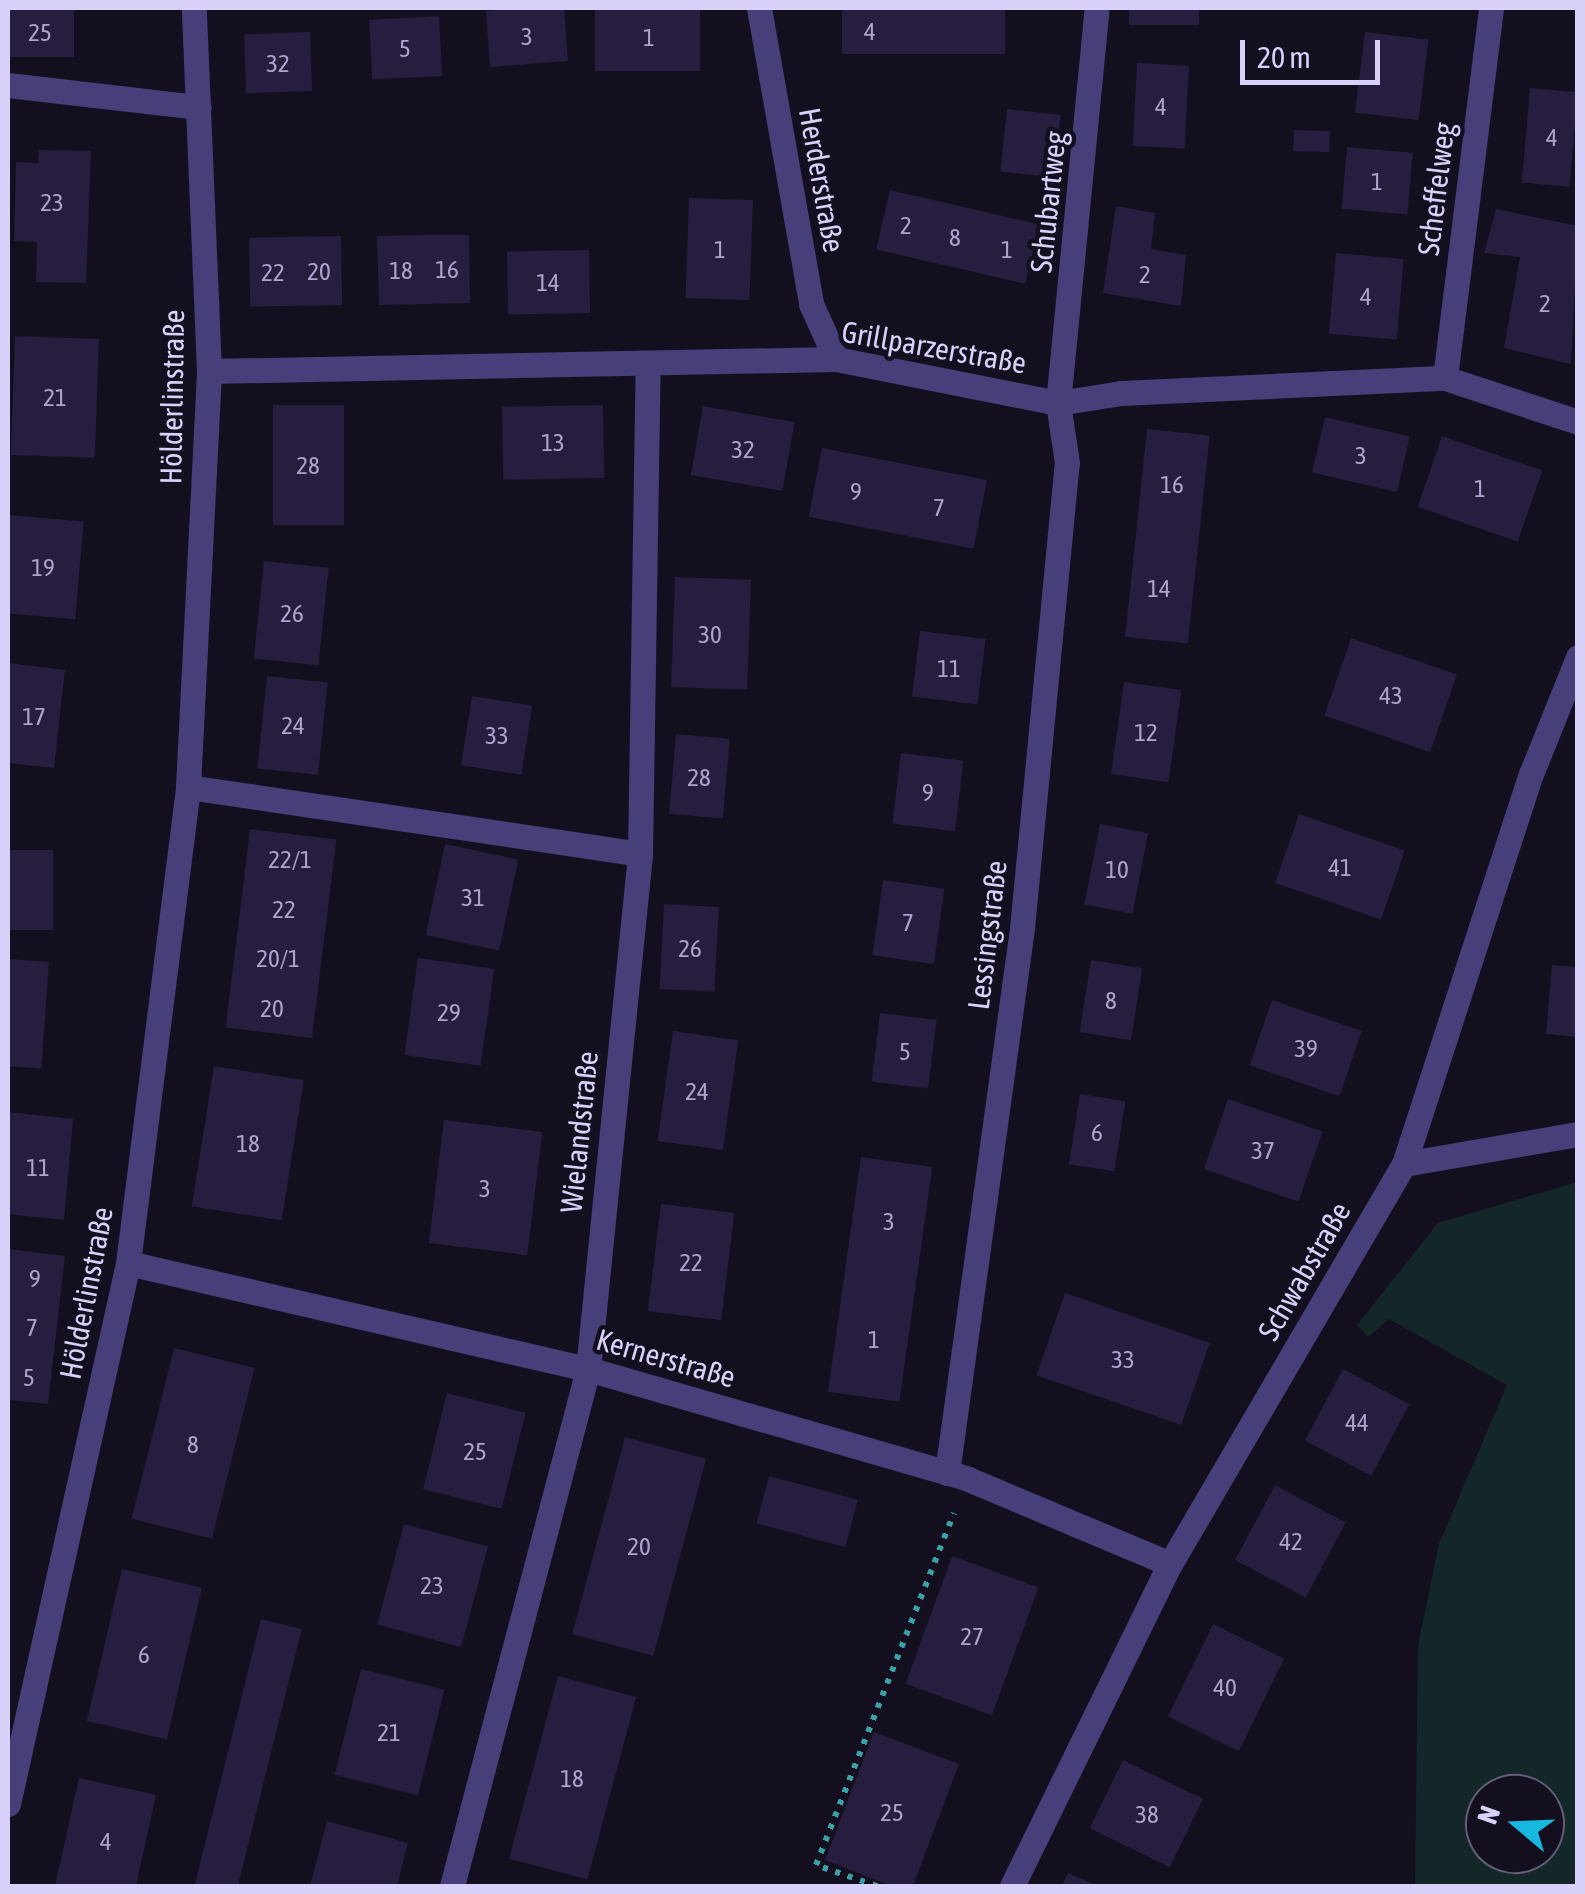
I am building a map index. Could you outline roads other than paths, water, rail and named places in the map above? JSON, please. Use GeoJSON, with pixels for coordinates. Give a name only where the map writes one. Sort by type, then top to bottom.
{"type":"FeatureCollection","features":[{"type":"Feature","properties":{"kind":"street","name":"Hölderlinstraße"},"geometry":{"type":"LineString","coordinates":[[8,1804],[128,1263],[188,788],[210,371],[194,8]]}},
{"type":"Feature","properties":{"kind":"street","name":"Herderstraße"},"geometry":{"type":"LineString","coordinates":[[759,8],[811,304],[836,359]]}},
{"type":"Feature","properties":{"kind":"street","name":"Schubartweg"},"geometry":{"type":"LineString","coordinates":[[1058,403],[1097,8]]}},
{"type":"Feature","properties":{"kind":"street","name":"Scheffelweg"},"geometry":{"type":"LineString","coordinates":[[1445,378],[1491,8]]}},
{"type":"Feature","properties":{"kind":"street"},"geometry":{"type":"LineString","coordinates":[[8,85],[199,106]]}},
{"type":"Feature","properties":{"kind":"street","name":"Grillparzerstraße"},"geometry":{"type":"LineString","coordinates":[[210,371],[648,366],[836,359],[1058,403],[1121,392],[1445,378],[1578,422]]}},
{"type":"Feature","properties":{"kind":"street","name":"Wielandstraße"},"geometry":{"type":"LineString","coordinates":[[452,1886],[588,1369],[640,854],[648,366]]}},
{"type":"Feature","properties":{"kind":"street","name":"Lessingstraße"},"geometry":{"type":"LineString","coordinates":[[957,1476],[1024,908],[1068,463],[1058,403]]}},
{"type":"Feature","properties":{"kind":"street","name":"Schwabstraße"},"geometry":{"type":"LineString","coordinates":[[1012,1886],[1170,1564],[1404,1164],[1531,774],[1578,658]]}},
{"type":"Feature","properties":{"kind":"street"},"geometry":{"type":"LineString","coordinates":[[188,788],[640,854]]}},
{"type":"Feature","properties":{"kind":"street"},"geometry":{"type":"LineString","coordinates":[[1404,1164],[1578,1134]]}},
{"type":"Feature","properties":{"kind":"street","name":"Kernerstraße"},"geometry":{"type":"LineString","coordinates":[[128,1263],[588,1369],[957,1476],[1170,1564]]}}]}
